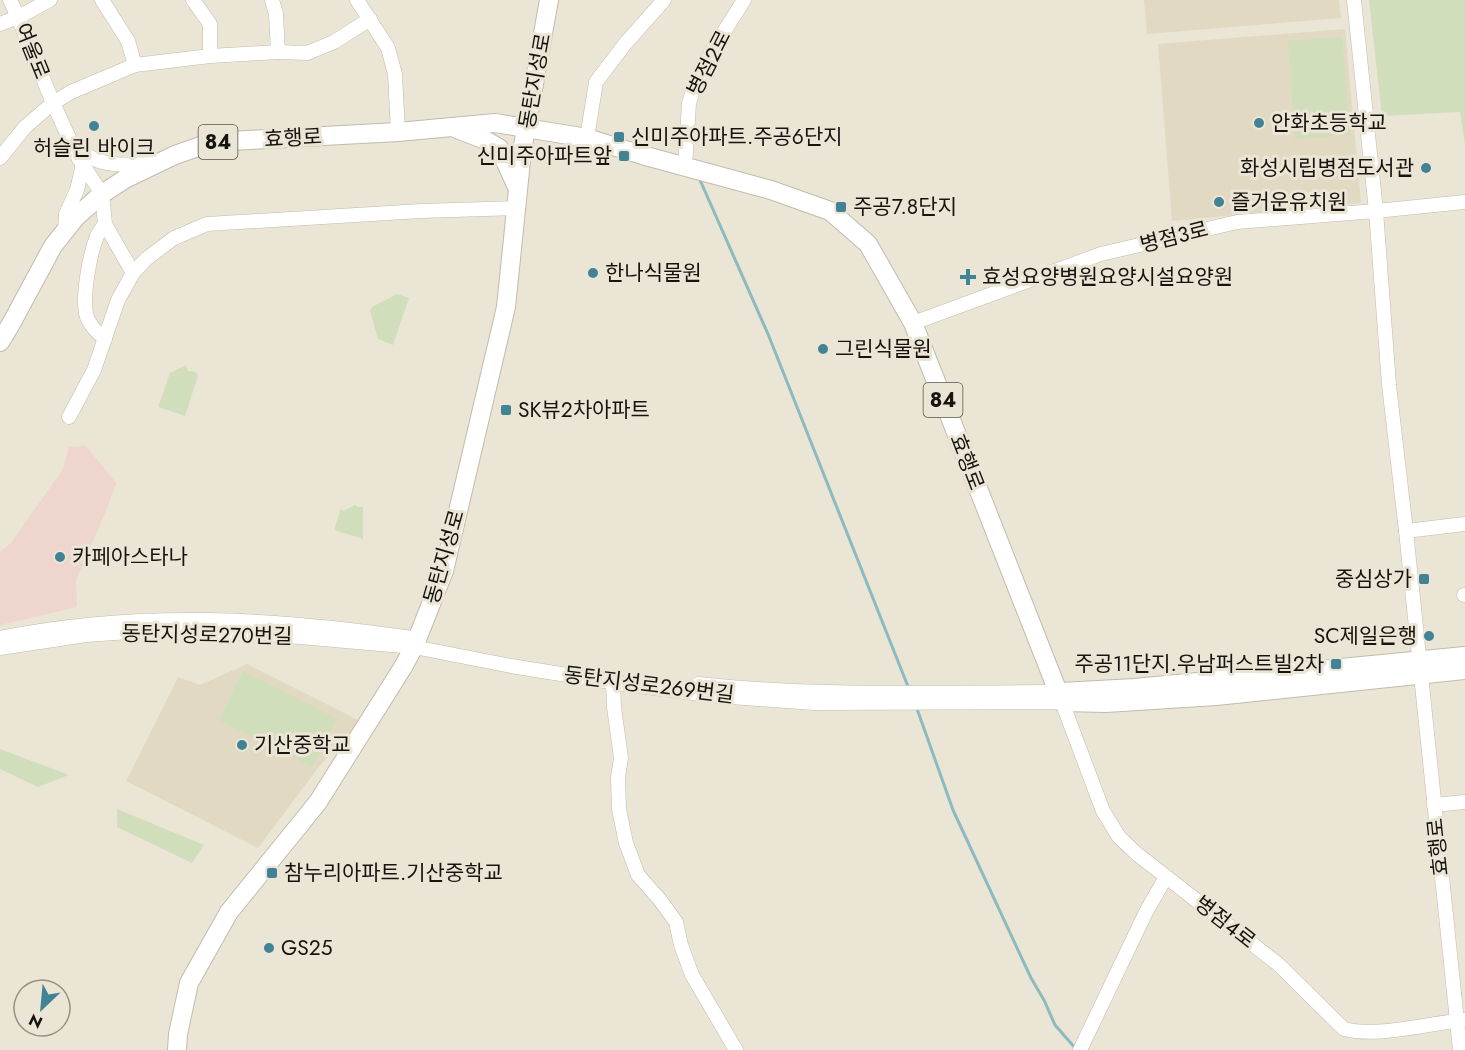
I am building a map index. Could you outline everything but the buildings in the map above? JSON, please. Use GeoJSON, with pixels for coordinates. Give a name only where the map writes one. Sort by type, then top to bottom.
{"type":"FeatureCollection","features":[{"type":"Feature","properties":{"kind":"main road","name":"동탄지성로"},"geometry":{"type":"LineString","coordinates":[[177,1050],[178,1034],[189,983],[229,912],[318,802],[403,667],[416,643],[444,572],[506,307],[522,151],[549,0]]}},
{"type":"Feature","properties":{"kind":"main road","name":"효행로"},"geometry":{"type":"LineString","coordinates":[[0,342],[53,246],[76,217],[102,194],[125,179],[154,164],[212,142],[398,132],[495,123],[587,138],[771,190],[831,211],[868,244],[913,323],[1060,697]]}},
{"type":"Feature","properties":{"kind":"main road"},"geometry":{"type":"LineString","coordinates":[[450,127],[483,139],[499,148],[518,190]]}},
{"type":"Feature","properties":{"kind":"main road"},"geometry":{"type":"LineString","coordinates":[[1060,697],[1106,704],[1216,696],[1419,667],[1465,656]]}},
{"type":"Feature","properties":{"kind":"main road"},"geometry":{"type":"LineString","coordinates":[[1419,667],[1465,670]]}},
{"type":"Feature","properties":{"kind":"street","name":"여울로"},"geometry":{"type":"LineString","coordinates":[[10,0],[52,103],[82,164],[102,194]]}},
{"type":"Feature","properties":{"kind":"street"},"geometry":{"type":"LineString","coordinates":[[0,24],[50,0]]}},
{"type":"Feature","properties":{"kind":"street"},"geometry":{"type":"LineString","coordinates":[[102,0],[128,41],[135,65]]}},
{"type":"Feature","properties":{"kind":"street"},"geometry":{"type":"LineString","coordinates":[[193,0],[210,24],[210,56]]}},
{"type":"Feature","properties":{"kind":"street"},"geometry":{"type":"LineString","coordinates":[[273,0],[278,52]]}},
{"type":"Feature","properties":{"kind":"street"},"geometry":{"type":"LineString","coordinates":[[357,0],[388,48],[395,74],[398,132]]}},
{"type":"Feature","properties":{"kind":"street"},"geometry":{"type":"LineString","coordinates":[[587,138],[596,82],[663,0]]}},
{"type":"Feature","properties":{"kind":"street","name":"병점2로"},"geometry":{"type":"LineString","coordinates":[[679,164],[687,134],[689,103],[694,88],[710,54],[744,0]]}},
{"type":"Feature","properties":{"kind":"street"},"geometry":{"type":"LineString","coordinates":[[1354,0],[1376,211]]}},
{"type":"Feature","properties":{"kind":"street"},"geometry":{"type":"LineString","coordinates":[[0,155],[25,127],[52,103],[71,92],[135,65],[210,56],[278,52],[307,53],[334,42],[370,19]]}},
{"type":"Feature","properties":{"kind":"street"},"geometry":{"type":"LineString","coordinates":[[73,146],[102,162],[154,164]]}},
{"type":"Feature","properties":{"kind":"street"},"geometry":{"type":"LineString","coordinates":[[65,230],[66,214],[77,190],[82,164]]}},
{"type":"Feature","properties":{"kind":"street"},"geometry":{"type":"LineString","coordinates":[[102,194],[105,224],[134,273]]}},
{"type":"Feature","properties":{"kind":"street","name":"병점3로"},"geometry":{"type":"LineString","coordinates":[[913,323],[1101,254],[1237,222],[1465,202]]}},
{"type":"Feature","properties":{"kind":"street"},"geometry":{"type":"LineString","coordinates":[[69,417],[94,370],[118,300],[134,273],[146,259],[174,238],[207,224],[421,211],[516,208]]}},
{"type":"Feature","properties":{"kind":"street","name":"효행로"},"geometry":{"type":"LineString","coordinates":[[1376,211],[1389,385],[1434,805],[1460,1020],[1460,1050]]}},
{"type":"Feature","properties":{"kind":"street"},"geometry":{"type":"LineString","coordinates":[[105,224],[98,234],[84,298],[87,316],[93,328],[105,339]]}},
{"type":"Feature","properties":{"kind":"street"},"geometry":{"type":"LineString","coordinates":[[1406,531],[1465,524]]}},
{"type":"Feature","properties":{"kind":"street"},"geometry":{"type":"LineString","coordinates":[[0,638],[81,625],[175,619],[256,622],[335,628],[624,676],[725,687],[886,699],[1060,697]]}},
{"type":"Feature","properties":{"kind":"street","name":"동탄지성로270번길"},"geometry":{"type":"LineString","coordinates":[[0,648],[86,635],[143,631],[253,633],[416,643]]}},
{"type":"Feature","properties":{"kind":"street","name":"동탄지성로269번길"},"geometry":{"type":"LineString","coordinates":[[416,643],[511,666],[717,696],[814,703],[886,699]]}},
{"type":"Feature","properties":{"kind":"street"},"geometry":{"type":"LineString","coordinates":[[613,682],[621,758],[618,777],[619,808],[626,843],[638,875],[676,922],[692,975],[736,1050]]}},
{"type":"Feature","properties":{"kind":"street","name":"병점4로"},"geometry":{"type":"LineString","coordinates":[[1060,697],[1103,811],[1119,837],[1137,854],[1278,964],[1344,1029],[1355,1032],[1377,1032],[1460,1020]]}},
{"type":"Feature","properties":{"kind":"street"},"geometry":{"type":"LineString","coordinates":[[1434,805],[1465,802]]}},
{"type":"Feature","properties":{"kind":"street"},"geometry":{"type":"LineString","coordinates":[[1083,1045],[1146,912],[1166,877]]}},
{"type":"Feature","properties":{"kind":"shaded area"},"geometry":{"type":"Polygon","coordinates":[[[1144,0],[1339,0],[1341,18],[1147,34],[1144,0]]]}},
{"type":"Feature","properties":{"kind":"shaded area","name":"안화초등학교"},"geometry":{"type":"Polygon","coordinates":[[[1345,29],[1361,203],[1172,221],[1158,44],[1345,29]]]}},
{"type":"Feature","properties":{"kind":"shaded area"},"geometry":{"type":"Polygon","coordinates":[[[86,446],[116,483],[76,580],[77,607],[0,625],[0,552],[11,543],[63,469],[69,447],[86,446]]]}},
{"type":"Feature","properties":{"kind":"shaded area","name":"기산중학교"},"geometry":{"type":"Polygon","coordinates":[[[247,664],[360,721],[318,768],[258,848],[126,781],[178,677],[200,685],[247,664]]]}},
{"type":"Feature","properties":{"kind":"green space"},"geometry":{"type":"Polygon","coordinates":[[[1369,0],[1465,0],[1465,145],[1460,112],[1382,116],[1369,0]]]}},
{"type":"Feature","properties":{"kind":"green space"},"geometry":{"type":"Polygon","coordinates":[[[1342,37],[1350,135],[1295,139],[1288,41],[1342,37]]]}},
{"type":"Feature","properties":{"kind":"green space"},"geometry":{"type":"Polygon","coordinates":[[[397,294],[409,298],[393,345],[378,339],[370,311],[372,307],[397,294]]]}},
{"type":"Feature","properties":{"kind":"green space"},"geometry":{"type":"Polygon","coordinates":[[[186,365],[188,371],[196,372],[198,376],[185,416],[158,407],[170,373],[186,365]]]}},
{"type":"Feature","properties":{"kind":"green space"},"geometry":{"type":"Polygon","coordinates":[[[355,505],[363,507],[363,539],[334,530],[341,508],[343,511],[355,505]]]}},
{"type":"Feature","properties":{"kind":"green space"},"geometry":{"type":"Polygon","coordinates":[[[243,671],[337,719],[312,767],[219,720],[243,671]]]}},
{"type":"Feature","properties":{"kind":"green space"},"geometry":{"type":"Polygon","coordinates":[[[0,749],[69,775],[38,787],[0,769],[0,749]]]}},
{"type":"Feature","properties":{"kind":"green space"},"geometry":{"type":"Polygon","coordinates":[[[117,809],[204,845],[192,863],[117,827],[117,809]]]}},
{"type":"Feature","properties":{"kind":"waterway"},"geometry":{"type":"LineString","coordinates":[[700,180],[768,334],[909,689]]}},
{"type":"Feature","properties":{"kind":"waterway"},"geometry":{"type":"LineString","coordinates":[[916,706],[953,810],[1031,978],[1055,1025],[1076,1049]]}},
{"type":"Feature","properties":{"kind":"place","name":"안화초등학교"},"geometry":{"type":"Point","coordinates":[1259,123]}},
{"type":"Feature","properties":{"kind":"place","name":"허슬린 바이크"},"geometry":{"type":"Point","coordinates":[94,126]}},
{"type":"Feature","properties":{"kind":"place","name":"신미주아파트.주공6단지"},"geometry":{"type":"Point","coordinates":[619,137]}},
{"type":"Feature","properties":{"kind":"place","name":"신미주아파트앞"},"geometry":{"type":"Point","coordinates":[624,156]}},
{"type":"Feature","properties":{"kind":"place","name":"화성시립병점도서관"},"geometry":{"type":"Point","coordinates":[1426,168]}},
{"type":"Feature","properties":{"kind":"place","name":"즐거운유치원"},"geometry":{"type":"Point","coordinates":[1219,202]}},
{"type":"Feature","properties":{"kind":"place","name":"주공7.8단지"},"geometry":{"type":"Point","coordinates":[841,207]}},
{"type":"Feature","properties":{"kind":"place","name":"한나식물원"},"geometry":{"type":"Point","coordinates":[593,273]}},
{"type":"Feature","properties":{"kind":"place","name":"효성요양병원요양시설요양원"},"geometry":{"type":"Point","coordinates":[968,277]}},
{"type":"Feature","properties":{"kind":"place","name":"그린식물원"},"geometry":{"type":"Point","coordinates":[823,349]}},
{"type":"Feature","properties":{"kind":"place","name":"SK뷰2차아파트"},"geometry":{"type":"Point","coordinates":[506,410]}},
{"type":"Feature","properties":{"kind":"place","name":"카페아스타나"},"geometry":{"type":"Point","coordinates":[60,557]}},
{"type":"Feature","properties":{"kind":"place","name":"중심상가"},"geometry":{"type":"Point","coordinates":[1424,579]}},
{"type":"Feature","properties":{"kind":"place","name":"SC제일은행"},"geometry":{"type":"Point","coordinates":[1429,636]}},
{"type":"Feature","properties":{"kind":"place","name":"주공11단지.우남퍼스트빌2차"},"geometry":{"type":"Point","coordinates":[1336,664]}},
{"type":"Feature","properties":{"kind":"place","name":"기산중학교"},"geometry":{"type":"Point","coordinates":[242,745]}},
{"type":"Feature","properties":{"kind":"place","name":"참누리아파트.기산중학교"},"geometry":{"type":"Point","coordinates":[272,873]}},
{"type":"Feature","properties":{"kind":"place","name":"GS25"},"geometry":{"type":"Point","coordinates":[269,948]}}]}
